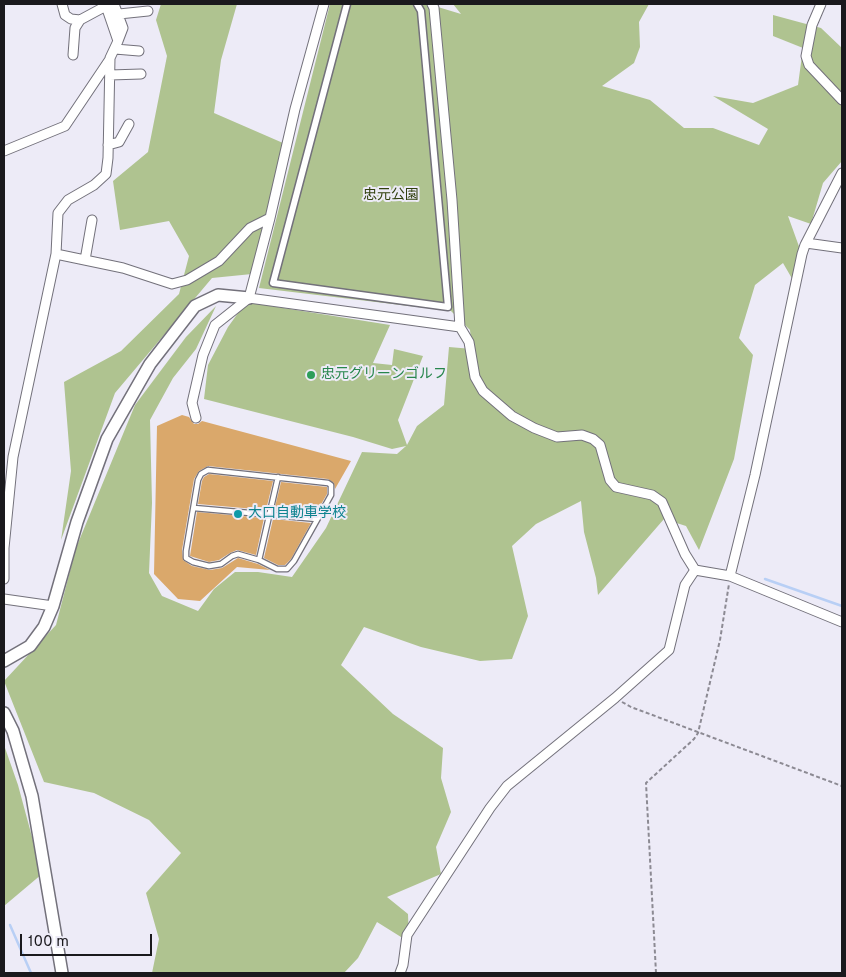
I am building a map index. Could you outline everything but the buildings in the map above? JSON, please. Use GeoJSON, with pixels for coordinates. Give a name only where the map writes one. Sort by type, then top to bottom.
{"type":"FeatureCollection","features":[{"type":"Feature","properties":{"kind":"street"},"geometry":{"type":"LineString","coordinates":[[62,4],[65,15],[71,19],[80,20],[113,6],[148,11]]}},
{"type":"Feature","properties":{"kind":"street"},"geometry":{"type":"LineString","coordinates":[[196,418],[192,403],[203,355],[216,325],[249,298],[295,109],[324,4]]}},
{"type":"Feature","properties":{"kind":"street"},"geometry":{"type":"LineString","coordinates":[[348,4],[273,283],[448,307],[420,11],[417,4]]}},
{"type":"Feature","properties":{"kind":"street"},"geometry":{"type":"LineString","coordinates":[[432,4],[434,8],[452,200],[460,327],[469,342],[475,377],[483,391],[512,416],[534,428],[557,438],[582,436],[593,439],[600,445],[610,480],[616,487],[652,495],[662,502],[684,554],[695,570],[730,576],[842,622]]}},
{"type":"Feature","properties":{"kind":"street"},"geometry":{"type":"LineString","coordinates":[[821,4],[812,25],[806,56],[809,65],[842,100]]}},
{"type":"Feature","properties":{"kind":"street"},"geometry":{"type":"LineString","coordinates":[[113,6],[116,45]]}},
{"type":"Feature","properties":{"kind":"street"},"geometry":{"type":"LineString","coordinates":[[4,151],[65,126],[110,58],[123,28],[113,6]]}},
{"type":"Feature","properties":{"kind":"street"},"geometry":{"type":"LineString","coordinates":[[73,55],[75,28],[80,20]]}},
{"type":"Feature","properties":{"kind":"street"},"geometry":{"type":"LineString","coordinates":[[116,45],[139,51]]}},
{"type":"Feature","properties":{"kind":"street"},"geometry":{"type":"LineString","coordinates":[[4,579],[5,539],[13,457],[56,254],[58,213],[68,200],[94,185],[106,174],[110,58]]}},
{"type":"Feature","properties":{"kind":"street"},"geometry":{"type":"LineString","coordinates":[[110,74],[141,74]]}},
{"type":"Feature","properties":{"kind":"street"},"geometry":{"type":"LineString","coordinates":[[108,145],[119,142],[128,124]]}},
{"type":"Feature","properties":{"kind":"street"},"geometry":{"type":"LineString","coordinates":[[730,576],[755,475],[791,300],[806,243],[842,173]]}},
{"type":"Feature","properties":{"kind":"street"},"geometry":{"type":"LineString","coordinates":[[56,254],[123,268],[172,284],[187,280],[219,261],[250,228],[270,218]]}},
{"type":"Feature","properties":{"kind":"street"},"geometry":{"type":"LineString","coordinates":[[85,260],[92,220]]}},
{"type":"Feature","properties":{"kind":"street"},"geometry":{"type":"LineString","coordinates":[[806,243],[842,248]]}},
{"type":"Feature","properties":{"kind":"street"},"geometry":{"type":"LineString","coordinates":[[4,661],[30,646],[44,627],[54,606],[77,522],[107,439],[150,364],[195,306],[218,295],[460,327]]}},
{"type":"Feature","properties":{"kind":"street"},"geometry":{"type":"LineString","coordinates":[[400,973],[407,935],[490,808],[508,786],[615,698],[669,650],[685,585],[695,570]]}},
{"type":"Feature","properties":{"kind":"street"},"geometry":{"type":"LineString","coordinates":[[4,599],[54,606]]}},
{"type":"Feature","properties":{"kind":"street"},"geometry":{"type":"LineString","coordinates":[[4,714],[13,730],[32,796],[62,973]]}},
{"type":"Feature","properties":{"kind":"lane"},"geometry":{"type":"LineString","coordinates":[[208,470],[328,483],[331,486],[331,495],[294,561],[287,569],[277,569],[259,560],[238,554],[222,564],[209,566],[189,560],[186,558],[186,551],[194,508],[198,480],[201,474],[208,470]]}},
{"type":"Feature","properties":{"kind":"lane"},"geometry":{"type":"LineString","coordinates":[[259,560],[278,477]]}},
{"type":"Feature","properties":{"kind":"lane"},"geometry":{"type":"LineString","coordinates":[[194,508],[317,519]]}},
{"type":"Feature","properties":{"kind":"path"},"geometry":{"type":"LineString","coordinates":[[656,973],[646,783],[694,739],[698,733],[720,640],[730,576]]}},
{"type":"Feature","properties":{"kind":"path"},"geometry":{"type":"LineString","coordinates":[[615,698],[631,707],[698,733],[842,786]]}},
{"type":"Feature","properties":{"kind":"green space"},"geometry":{"type":"Polygon","coordinates":[[[161,4],[237,4],[221,60],[214,113],[283,143],[252,274],[212,278],[115,393],[61,540],[71,471],[64,382],[121,351],[179,294],[189,256],[169,221],[120,230],[113,181],[148,152],[167,56],[156,20],[161,4]]]}},
{"type":"Feature","properties":{"kind":"green space","name":"忠元公園"},"geometry":{"type":"Polygon","coordinates":[[[330,4],[428,4],[461,14],[453,4],[649,4],[639,22],[640,47],[634,63],[602,86],[650,100],[684,128],[713,128],[759,145],[768,129],[713,96],[753,103],[798,85],[803,48],[773,36],[773,15],[821,28],[842,48],[842,161],[823,183],[811,224],[788,216],[801,252],[794,282],[783,263],[755,285],[739,338],[753,355],[734,459],[699,550],[686,526],[664,519],[598,595],[596,578],[584,532],[581,501],[536,524],[512,546],[528,616],[512,659],[480,661],[421,647],[364,627],[341,665],[393,714],[443,748],[441,778],[451,812],[436,847],[441,874],[387,897],[408,914],[409,942],[377,922],[358,958],[344,973],[152,973],[159,939],[146,893],[181,853],[149,820],[94,793],[44,782],[4,681],[56,625],[76,548],[135,405],[186,337],[216,306],[196,349],[173,378],[150,420],[152,503],[149,573],[162,596],[198,611],[214,589],[235,572],[258,572],[292,577],[326,528],[362,452],[397,454],[406,446],[392,449],[353,437],[204,399],[208,365],[228,327],[246,302],[390,325],[373,363],[392,365],[394,349],[423,356],[398,420],[407,445],[417,426],[444,405],[449,347],[472,349],[470,330],[451,311],[259,288],[330,4]]]}},
{"type":"Feature","properties":{"kind":"green space"},"geometry":{"type":"Polygon","coordinates":[[[4,745],[18,785],[42,874],[4,906],[4,745]]]}},
{"type":"Feature","properties":{"kind":"waterway"},"geometry":{"type":"LineString","coordinates":[[765,579],[842,606]]}},
{"type":"Feature","properties":{"kind":"waterway"},"geometry":{"type":"LineString","coordinates":[[10,925],[31,973]]}},
{"type":"Feature","properties":{"kind":"place","name":"忠元グリーンゴルフ"},"geometry":{"type":"Point","coordinates":[311,375]}},
{"type":"Feature","properties":{"kind":"place","name":"大口自動車学校"},"geometry":{"type":"Point","coordinates":[238,514]}}]}
